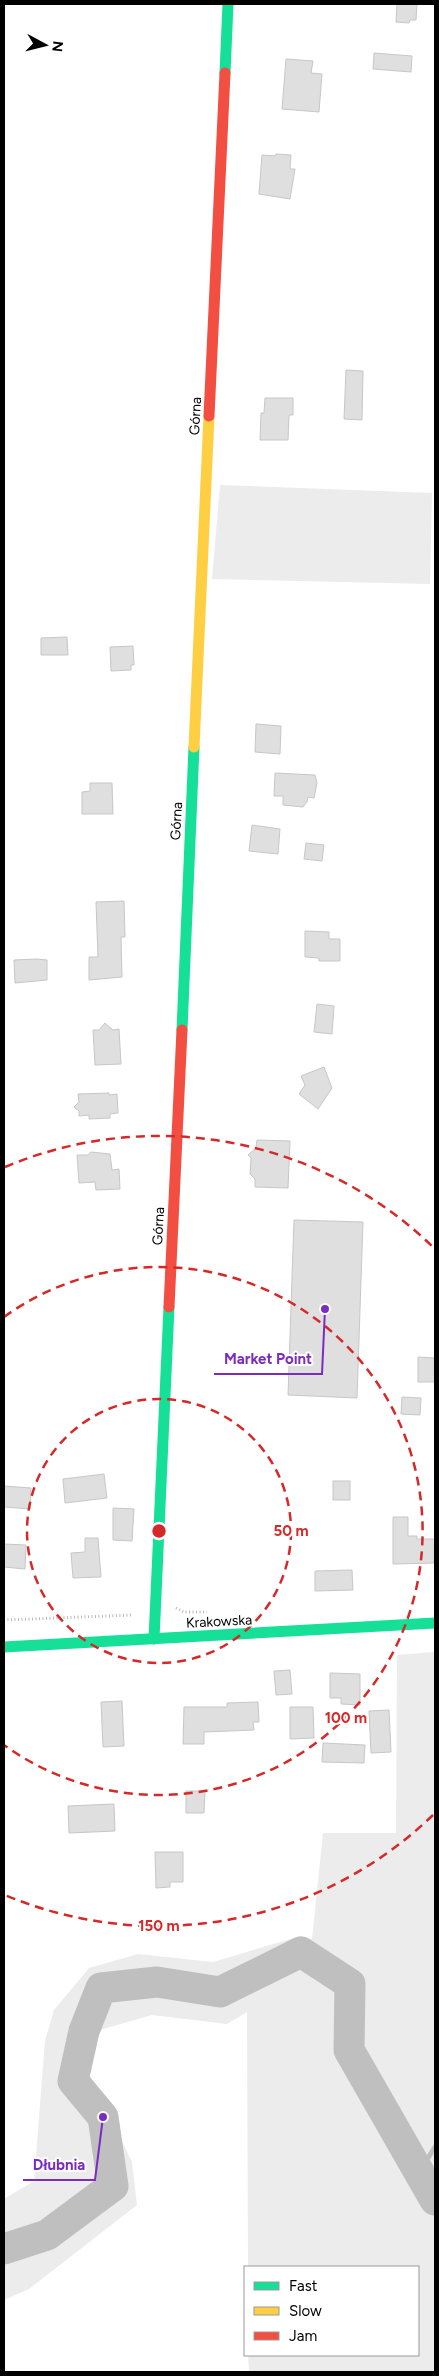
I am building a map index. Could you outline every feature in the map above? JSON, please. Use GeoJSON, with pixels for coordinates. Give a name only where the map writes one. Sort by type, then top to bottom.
{"type":"FeatureCollection","features":[{"type":"Feature","properties":{"kind":"street","name":"Górna"},"geometry":{"type":"LineString","coordinates":[[154,1640],[228,4]]}},
{"type":"Feature","properties":{"kind":"street","name":"Krakowska"},"geometry":{"type":"LineString","coordinates":[[4,1647],[435,1623]]}},
{"type":"Feature","properties":{"kind":"path"},"geometry":{"type":"LineString","coordinates":[[4,1620],[136,1615],[146,1599],[170,1599],[176,1607],[184,1612],[213,1612]]}},
{"type":"Feature","properties":{"kind":"shaded area"},"geometry":{"type":"Polygon","coordinates":[[[220,485],[432,493],[430,584],[212,579],[220,485]]]}},
{"type":"Feature","properties":{"kind":"shaded area"},"geometry":{"type":"Polygon","coordinates":[[[435,1652],[435,2372],[249,2372],[248,2356],[419,2356],[419,2266],[248,2266],[247,2012],[227,2024],[152,2015],[96,2031],[89,2073],[132,2162],[137,2205],[29,2289],[4,2300],[4,2199],[34,2181],[45,2041],[54,2010],[89,1968],[138,1954],[213,1962],[297,1937],[312,1939],[323,1833],[396,1833],[397,1655],[435,1652]]]}},
{"type":"Feature","properties":{"kind":"building"},"geometry":{"type":"Polygon","coordinates":[[[397,4],[417,4],[416,20],[410,20],[409,23],[396,22],[397,4]]]}},
{"type":"Feature","properties":{"kind":"building"},"geometry":{"type":"Polygon","coordinates":[[[374,53],[412,56],[411,72],[373,69],[374,53]]]}},
{"type":"Feature","properties":{"kind":"building"},"geometry":{"type":"Polygon","coordinates":[[[286,59],[313,61],[311,73],[322,74],[319,112],[282,109],[286,59]]]}},
{"type":"Feature","properties":{"kind":"building"},"geometry":{"type":"Polygon","coordinates":[[[276,154],[291,155],[290,169],[295,169],[290,199],[259,194],[262,155],[275,156],[276,154]]]}},
{"type":"Feature","properties":{"kind":"building"},"geometry":{"type":"Polygon","coordinates":[[[346,370],[363,371],[362,420],[344,419],[346,370]]]}},
{"type":"Feature","properties":{"kind":"building"},"geometry":{"type":"Polygon","coordinates":[[[265,398],[293,398],[293,415],[289,415],[288,440],[260,440],[261,413],[264,413],[265,398]]]}},
{"type":"Feature","properties":{"kind":"building"},"geometry":{"type":"Polygon","coordinates":[[[67,637],[68,655],[41,655],[41,638],[67,637]]]}},
{"type":"Feature","properties":{"kind":"building"},"geometry":{"type":"Polygon","coordinates":[[[133,646],[134,665],[131,665],[131,670],[111,671],[110,647],[133,646]]]}},
{"type":"Feature","properties":{"kind":"building"},"geometry":{"type":"Polygon","coordinates":[[[256,724],[281,726],[280,754],[255,752],[256,724]]]}},
{"type":"Feature","properties":{"kind":"building"},"geometry":{"type":"Polygon","coordinates":[[[275,773],[315,775],[317,783],[314,798],[308,797],[303,807],[283,805],[283,796],[274,796],[275,773]]]}},
{"type":"Feature","properties":{"kind":"building"},"geometry":{"type":"Polygon","coordinates":[[[90,783],[112,783],[113,814],[82,814],[82,792],[90,791],[90,783]]]}},
{"type":"Feature","properties":{"kind":"building"},"geometry":{"type":"Polygon","coordinates":[[[252,825],[280,829],[278,854],[249,851],[252,825]]]}},
{"type":"Feature","properties":{"kind":"building"},"geometry":{"type":"Polygon","coordinates":[[[306,843],[324,845],[322,861],[304,859],[306,843]]]}},
{"type":"Feature","properties":{"kind":"building"},"geometry":{"type":"Polygon","coordinates":[[[124,901],[125,937],[121,937],[122,977],[89,980],[89,957],[98,957],[96,902],[124,901]]]}},
{"type":"Feature","properties":{"kind":"building"},"geometry":{"type":"Polygon","coordinates":[[[305,931],[329,932],[329,939],[340,939],[340,961],[319,961],[319,958],[305,957],[305,931]]]}},
{"type":"Feature","properties":{"kind":"building"},"geometry":{"type":"Polygon","coordinates":[[[14,960],[47,960],[47,980],[15,983],[14,960]]]}},
{"type":"Feature","properties":{"kind":"building"},"geometry":{"type":"Polygon","coordinates":[[[317,1004],[334,1006],[332,1034],[314,1032],[317,1004]]]}},
{"type":"Feature","properties":{"kind":"building"},"geometry":{"type":"Polygon","coordinates":[[[105,1023],[113,1030],[119,1029],[121,1064],[95,1065],[93,1030],[99,1030],[105,1023]]]}},
{"type":"Feature","properties":{"kind":"building"},"geometry":{"type":"Polygon","coordinates":[[[324,1067],[332,1088],[318,1109],[299,1094],[305,1085],[301,1076],[324,1067]]]}},
{"type":"Feature","properties":{"kind":"building"},"geometry":{"type":"Polygon","coordinates":[[[109,1093],[109,1095],[117,1094],[118,1113],[110,1114],[110,1118],[89,1119],[89,1115],[79,1116],[79,1111],[74,1107],[79,1102],[78,1094],[109,1093]]]}},
{"type":"Feature","properties":{"kind":"building"},"geometry":{"type":"Polygon","coordinates":[[[257,1140],[290,1141],[288,1188],[255,1187],[255,1179],[250,1174],[251,1158],[248,1155],[256,1148],[257,1140]]]}},
{"type":"Feature","properties":{"kind":"building"},"geometry":{"type":"Polygon","coordinates":[[[91,1152],[110,1154],[112,1170],[119,1169],[120,1189],[96,1190],[95,1182],[79,1183],[77,1155],[88,1155],[91,1152]]]}},
{"type":"Feature","properties":{"kind":"building"},"geometry":{"type":"Polygon","coordinates":[[[294,1220],[363,1222],[357,1398],[288,1395],[294,1220]]]}},
{"type":"Feature","properties":{"kind":"building"},"geometry":{"type":"Polygon","coordinates":[[[418,1357],[435,1358],[435,1382],[418,1382],[418,1357]]]}},
{"type":"Feature","properties":{"kind":"building"},"geometry":{"type":"Polygon","coordinates":[[[402,1397],[421,1398],[420,1415],[401,1414],[402,1397]]]}},
{"type":"Feature","properties":{"kind":"building"},"geometry":{"type":"Polygon","coordinates":[[[104,1474],[107,1498],[65,1503],[63,1479],[104,1474]]]}},
{"type":"Feature","properties":{"kind":"building"},"geometry":{"type":"Polygon","coordinates":[[[333,1481],[350,1481],[350,1500],[333,1500],[333,1481]]]}},
{"type":"Feature","properties":{"kind":"building"},"geometry":{"type":"Polygon","coordinates":[[[4,1486],[31,1488],[30,1509],[4,1507],[4,1486]]]}},
{"type":"Feature","properties":{"kind":"building"},"geometry":{"type":"Polygon","coordinates":[[[113,1508],[134,1509],[132,1541],[113,1540],[113,1508]]]}},
{"type":"Feature","properties":{"kind":"building"},"geometry":{"type":"Polygon","coordinates":[[[393,1517],[408,1517],[408,1536],[417,1536],[417,1539],[435,1539],[435,1563],[393,1564],[393,1517]]]}},
{"type":"Feature","properties":{"kind":"building"},"geometry":{"type":"Polygon","coordinates":[[[85,1538],[98,1538],[101,1577],[73,1578],[71,1553],[85,1552],[85,1538]]]}},
{"type":"Feature","properties":{"kind":"building"},"geometry":{"type":"Polygon","coordinates":[[[4,1544],[26,1545],[25,1569],[4,1567],[4,1544]]]}},
{"type":"Feature","properties":{"kind":"building"},"geometry":{"type":"Polygon","coordinates":[[[352,1570],[353,1590],[315,1591],[315,1571],[352,1570]]]}},
{"type":"Feature","properties":{"kind":"building"},"geometry":{"type":"Polygon","coordinates":[[[290,1670],[292,1694],[276,1695],[274,1671],[290,1670]]]}},
{"type":"Feature","properties":{"kind":"building"},"geometry":{"type":"Polygon","coordinates":[[[330,1673],[360,1674],[360,1705],[341,1704],[341,1698],[330,1698],[330,1673]]]}},
{"type":"Feature","properties":{"kind":"building"},"geometry":{"type":"Polygon","coordinates":[[[122,1701],[124,1746],[103,1747],[101,1702],[122,1701]]]}},
{"type":"Feature","properties":{"kind":"building"},"geometry":{"type":"Polygon","coordinates":[[[258,1702],[259,1722],[253,1722],[254,1730],[204,1732],[204,1744],[183,1744],[184,1707],[227,1707],[227,1703],[258,1702]]]}},
{"type":"Feature","properties":{"kind":"building"},"geometry":{"type":"Polygon","coordinates":[[[290,1707],[313,1707],[314,1738],[290,1739],[290,1707]]]}},
{"type":"Feature","properties":{"kind":"building"},"geometry":{"type":"Polygon","coordinates":[[[389,1710],[391,1752],[371,1753],[369,1711],[389,1710]]]}},
{"type":"Feature","properties":{"kind":"building"},"geometry":{"type":"Polygon","coordinates":[[[323,1743],[365,1745],[364,1763],[322,1762],[323,1743]]]}},
{"type":"Feature","properties":{"kind":"building"},"geometry":{"type":"Polygon","coordinates":[[[186,1791],[205,1791],[204,1813],[186,1813],[186,1791]]]}},
{"type":"Feature","properties":{"kind":"building"},"geometry":{"type":"Polygon","coordinates":[[[114,1804],[115,1831],[69,1833],[68,1806],[114,1804]]]}},
{"type":"Feature","properties":{"kind":"building"},"geometry":{"type":"Polygon","coordinates":[[[155,1852],[183,1852],[183,1882],[170,1882],[170,1887],[156,1888],[155,1852]]]}},
{"type":"Feature","properties":{"kind":"waterway"},"geometry":{"type":"LineString","coordinates":[[4,2249],[47,2235],[113,2186],[103,2117],[73,2081],[84,2031],[101,1988],[157,1982],[220,1992],[301,1952],[350,1984],[349,2050],[435,2200]]}},
{"type":"Feature","properties":{"kind":"waterway"},"geometry":{"type":"LineString","coordinates":[[419,2172],[435,2147]]}},
{"type":"Feature","properties":{"kind":"traffic: fast"},"geometry":{"type":"LineString","coordinates":[[225,73],[228,4]]}},
{"type":"Feature","properties":{"kind":"traffic: fast"},"geometry":{"type":"LineString","coordinates":[[182,1030],[194,747]]}},
{"type":"Feature","properties":{"kind":"traffic: fast"},"geometry":{"type":"LineString","coordinates":[[154,1639],[169,1307]]}},
{"type":"Feature","properties":{"kind":"traffic: fast"},"geometry":{"type":"LineString","coordinates":[[4,1647],[435,1623]]}},
{"type":"Feature","properties":{"kind":"traffic: slow"},"geometry":{"type":"LineString","coordinates":[[194,747],[209,416]]}},
{"type":"Feature","properties":{"kind":"traffic: jam"},"geometry":{"type":"LineString","coordinates":[[209,416],[225,73]]}},
{"type":"Feature","properties":{"kind":"traffic: jam"},"geometry":{"type":"LineString","coordinates":[[169,1307],[182,1030]]}},
{"type":"Feature","properties":{"kind":"place","name":"Market Point"},"geometry":{"type":"Point","coordinates":[325,1309]}},
{"type":"Feature","properties":{"kind":"place","name":"Dłubnia"},"geometry":{"type":"Point","coordinates":[103,2117]}}]}
